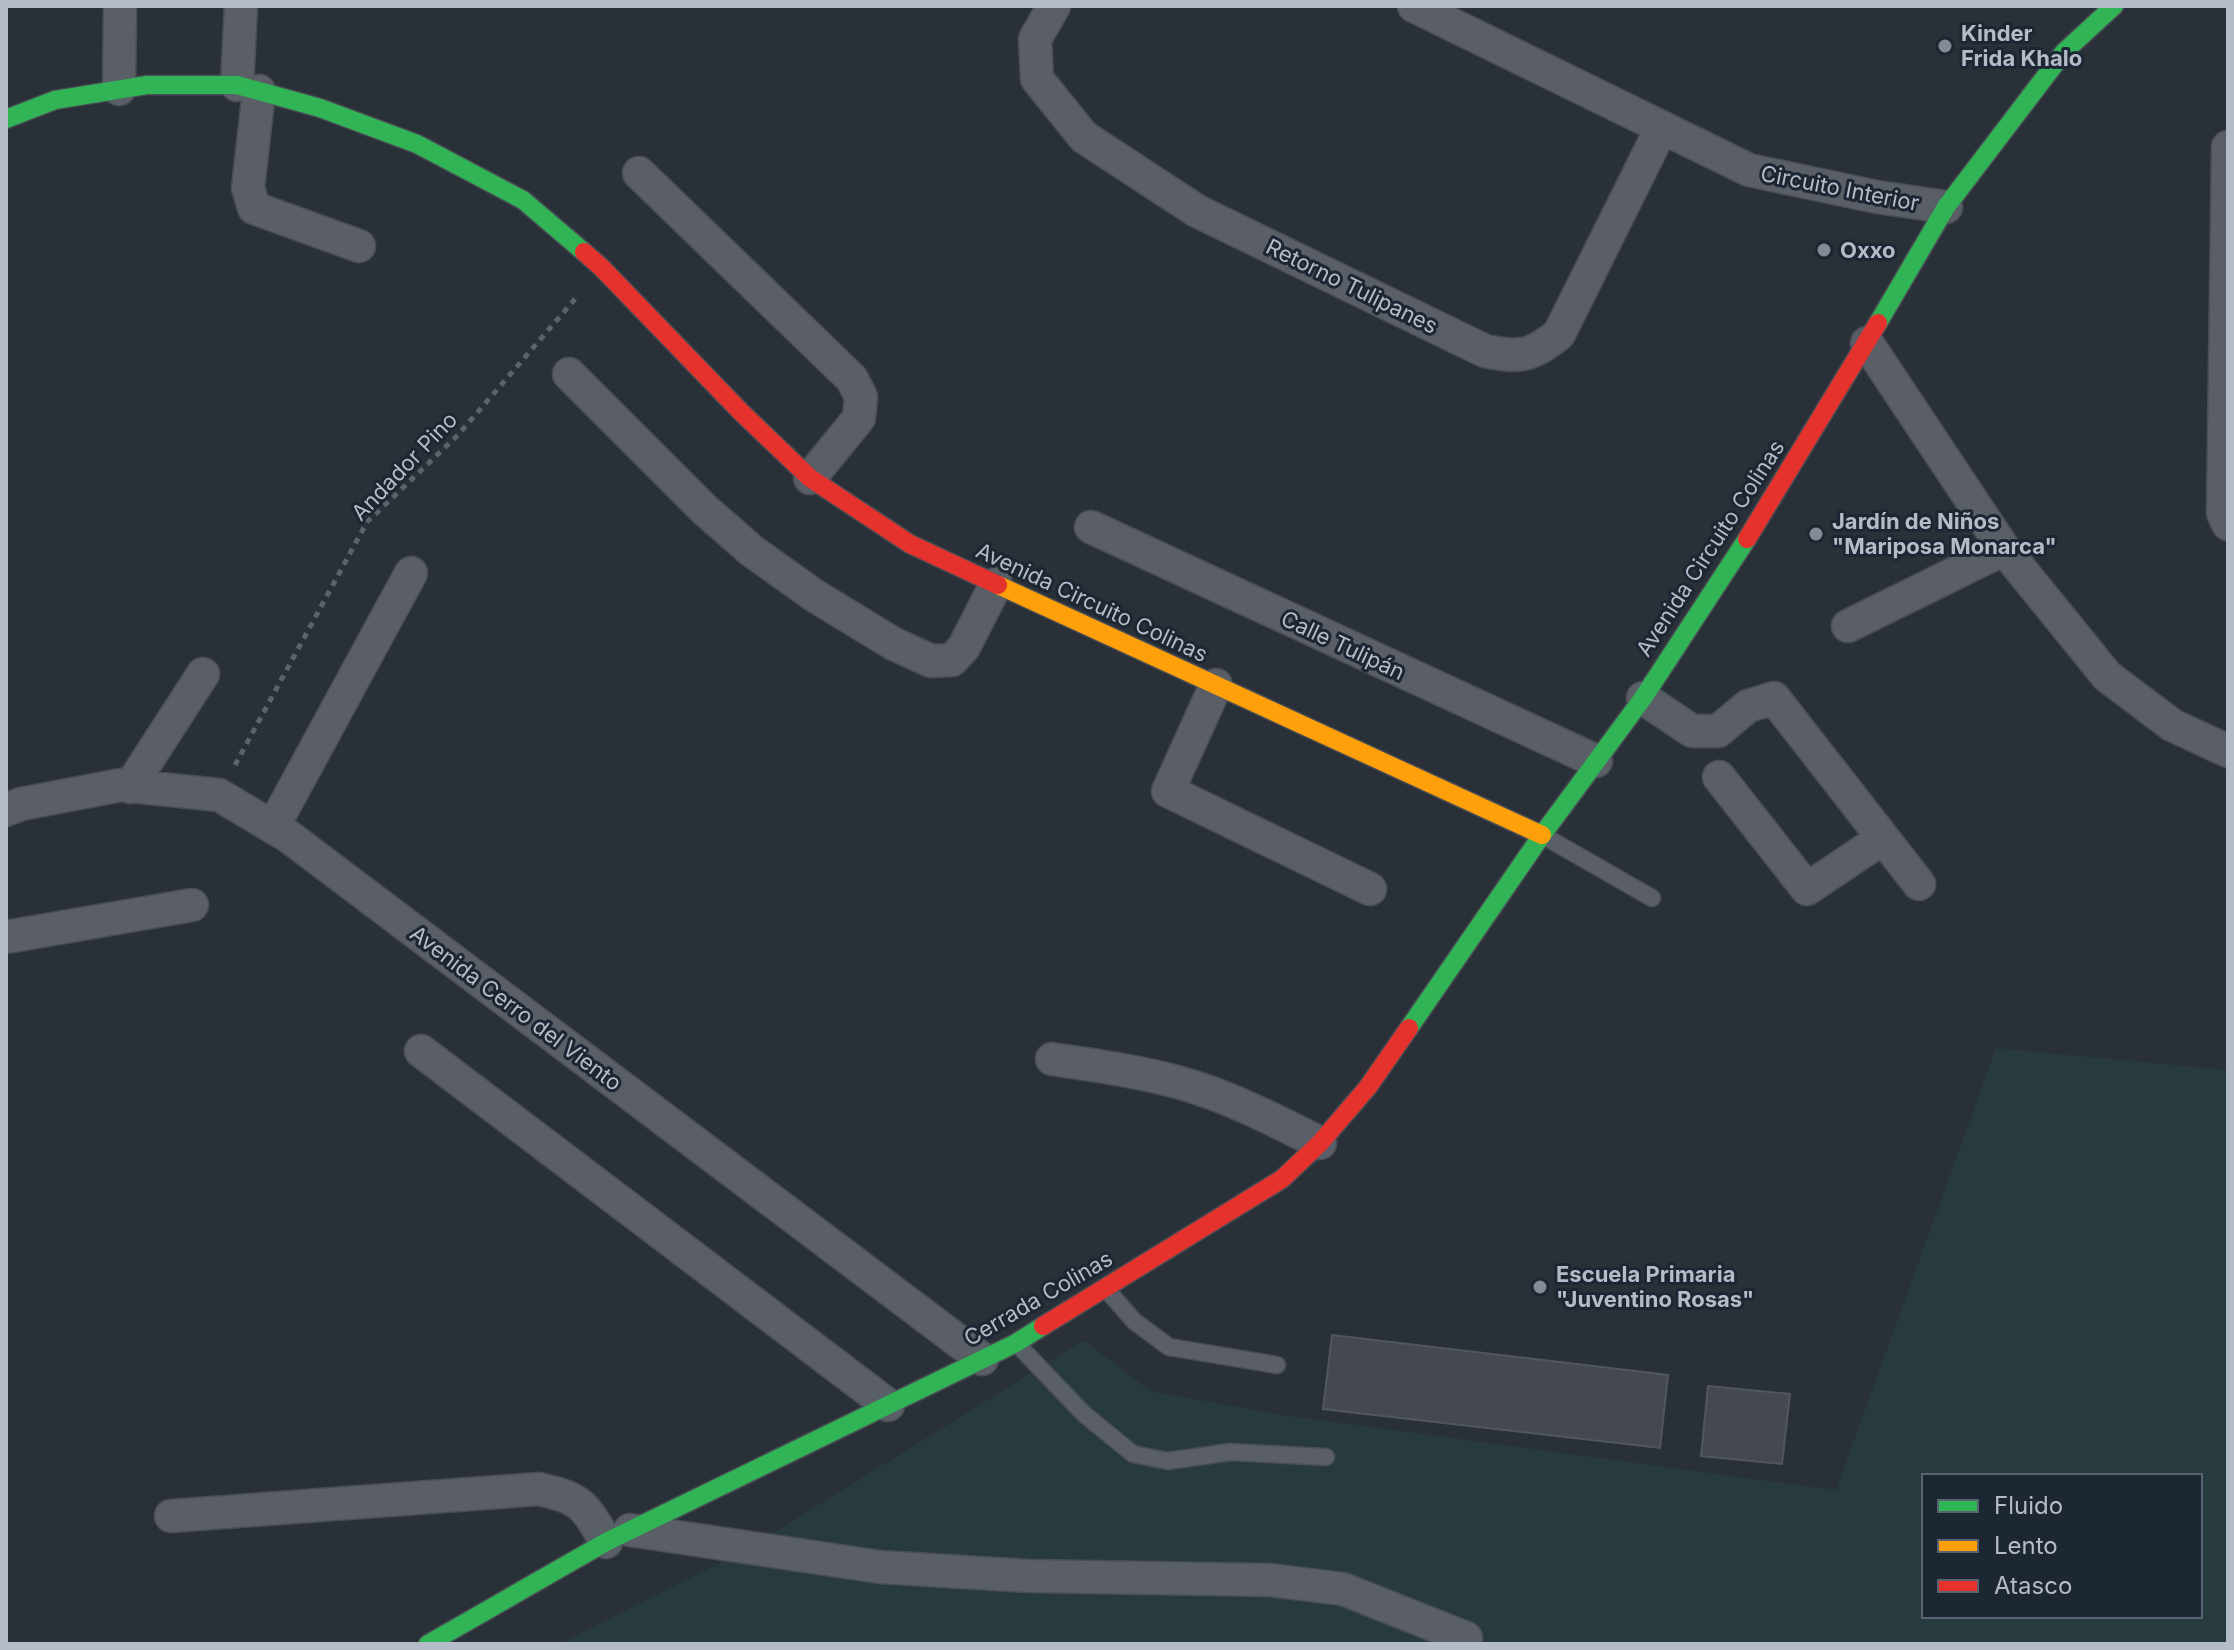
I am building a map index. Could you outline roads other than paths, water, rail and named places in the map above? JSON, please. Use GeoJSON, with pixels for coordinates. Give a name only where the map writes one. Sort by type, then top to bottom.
{"type":"FeatureCollection","features":[{"type":"Feature","properties":{"kind":"main road","name":"Circuito Interior"},"geometry":{"type":"LineString","coordinates":[[1946,207],[2064,52],[2114,6]]}},
{"type":"Feature","properties":{"kind":"main road","name":"Avenida Circuito Colinas"},"geometry":{"type":"LineString","coordinates":[[6,119],[55,100],[147,85],[248,88],[320,108],[417,144],[523,200],[602,268],[741,412],[810,478],[910,544],[1542,835],[1643,698],[1740,550],[1946,207]]}},
{"type":"Feature","properties":{"kind":"main road","name":"Cerrada Colinas"},"geometry":{"type":"LineString","coordinates":[[428,1644],[618,1536],[1016,1343],[1282,1179],[1320,1143],[1368,1087],[1542,835]]}},
{"type":"Feature","properties":{"kind":"street"},"geometry":{"type":"LineString","coordinates":[[119,89],[120,6]]}},
{"type":"Feature","properties":{"kind":"street"},"geometry":{"type":"LineString","coordinates":[[241,6],[248,88],[248,188],[254,208],[359,246]]}},
{"type":"Feature","properties":{"kind":"street","name":"Retorno Tulipanes"},"geometry":{"type":"LineString","coordinates":[[1054,6],[1035,39],[1037,79],[1084,137],[1197,211],[1485,351],[1511,356],[1540,350],[1559,334],[1662,127]]}},
{"type":"Feature","properties":{"kind":"street","name":"Circuito Interior"},"geometry":{"type":"LineString","coordinates":[[1414,6],[1749,170],[1877,197],[1946,207]]}},
{"type":"Feature","properties":{"kind":"street"},"geometry":{"type":"LineString","coordinates":[[2228,147],[2223,513],[2228,524]]}},
{"type":"Feature","properties":{"kind":"street"},"geometry":{"type":"LineString","coordinates":[[639,173],[852,379],[861,397],[859,418],[810,478]]}},
{"type":"Feature","properties":{"kind":"street"},"geometry":{"type":"LineString","coordinates":[[1867,343],[2004,549],[2107,676],[2172,725],[2228,751]]}},
{"type":"Feature","properties":{"kind":"street"},"geometry":{"type":"LineString","coordinates":[[569,374],[705,510],[752,551],[815,596],[894,644],[931,661],[952,660],[964,647],[996,584]]}},
{"type":"Feature","properties":{"kind":"street","name":"Calle Tulipán"},"geometry":{"type":"LineString","coordinates":[[1091,527],[1596,761]]}},
{"type":"Feature","properties":{"kind":"street"},"geometry":{"type":"LineString","coordinates":[[1848,626],[2004,549]]}},
{"type":"Feature","properties":{"kind":"street"},"geometry":{"type":"LineString","coordinates":[[273,827],[411,573]]}},
{"type":"Feature","properties":{"kind":"street"},"geometry":{"type":"LineString","coordinates":[[130,787],[203,674]]}},
{"type":"Feature","properties":{"kind":"street"},"geometry":{"type":"LineString","coordinates":[[1216,685],[1168,791],[1370,889]]}},
{"type":"Feature","properties":{"kind":"street"},"geometry":{"type":"LineString","coordinates":[[1643,698],[1692,731],[1718,731],[1748,706],[1774,698],[1919,884]]}},
{"type":"Feature","properties":{"kind":"street"},"geometry":{"type":"LineString","coordinates":[[1719,777],[1807,889],[1883,838]]}},
{"type":"Feature","properties":{"kind":"street","name":"Avenida Cerro del Viento"},"geometry":{"type":"LineString","coordinates":[[6,810],[21,804],[121,785],[219,795],[288,836],[982,1359]]}},
{"type":"Feature","properties":{"kind":"street"},"geometry":{"type":"LineString","coordinates":[[6,937],[192,905]]}},
{"type":"Feature","properties":{"kind":"street"},"geometry":{"type":"LineString","coordinates":[[421,1051],[888,1405]]}},
{"type":"Feature","properties":{"kind":"street"},"geometry":{"type":"LineString","coordinates":[[1052,1059],[1125,1070],[1191,1086],[1262,1114],[1320,1143]]}},
{"type":"Feature","properties":{"kind":"street"},"geometry":{"type":"LineString","coordinates":[[171,1516],[539,1489],[563,1494],[584,1506],[618,1536],[880,1567],[1028,1576],[1270,1580],[1343,1589],[1466,1638]]}},
{"type":"Feature","properties":{"kind":"lane"},"geometry":{"type":"LineString","coordinates":[[1542,835],[1652,898]]}},
{"type":"Feature","properties":{"kind":"lane"},"geometry":{"type":"LineString","coordinates":[[1105,1288],[1134,1321],[1169,1347],[1277,1365]]}},
{"type":"Feature","properties":{"kind":"lane"},"geometry":{"type":"LineString","coordinates":[[1016,1343],[1084,1414],[1133,1454],[1168,1461],[1230,1452],[1326,1457]]}},
{"type":"Feature","properties":{"kind":"place","name":"Kinder Frida Khalo"},"geometry":{"type":"Point","coordinates":[1945,46]}},
{"type":"Feature","properties":{"kind":"place","name":"Oxxo"},"geometry":{"type":"Point","coordinates":[1824,250]}},
{"type":"Feature","properties":{"kind":"place","name":"Jardín de Niños \"Mariposa Monarca\""},"geometry":{"type":"Point","coordinates":[1816,534]}},
{"type":"Feature","properties":{"kind":"place","name":"Escuela Primaria \"Juventino Rosas\""},"geometry":{"type":"Point","coordinates":[1540,1287]}}]}
